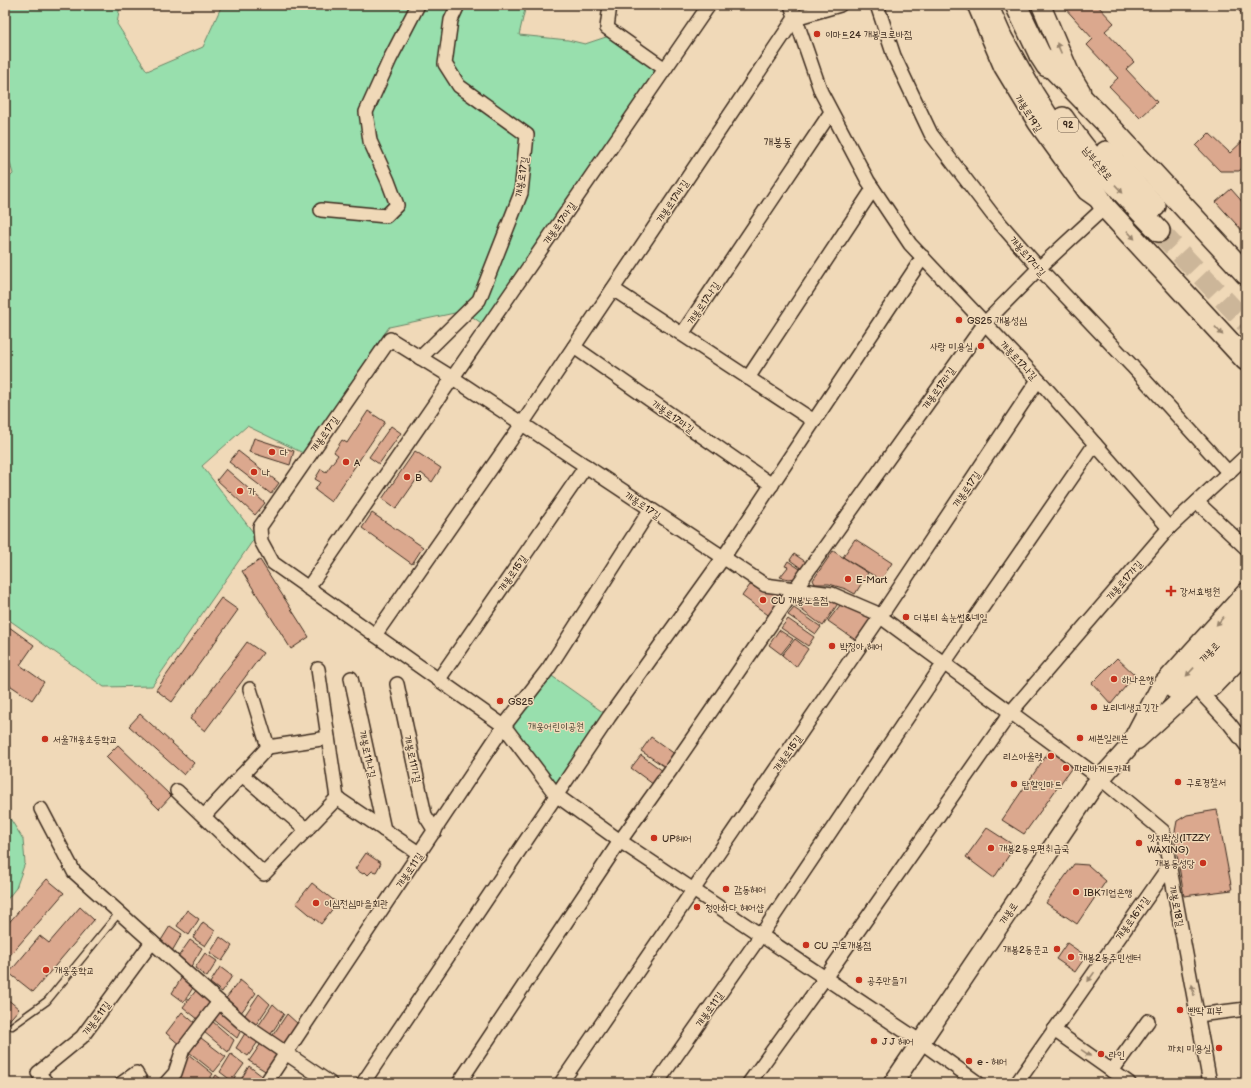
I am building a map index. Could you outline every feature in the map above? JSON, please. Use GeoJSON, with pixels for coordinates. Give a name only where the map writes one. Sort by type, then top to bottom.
{"type":"FeatureCollection","features":[{"type":"Feature","properties":{"kind":"main road"},"geometry":{"type":"LineString","coordinates":[[987,5],[1002,39],[1033,94],[1105,207],[1246,360]]}},
{"type":"Feature","properties":{"kind":"main road","name":"남부순환로"},"geometry":{"type":"LineString","coordinates":[[998,5],[1000,13],[1042,86],[1070,128],[1116,185],[1164,226],[1080,118],[1040,55],[1016,5]]}},
{"type":"Feature","properties":{"kind":"main road"},"geometry":{"type":"LineString","coordinates":[[1041,5],[1070,73],[1081,91],[1128,148],[1246,274]]}},
{"type":"Feature","properties":{"kind":"main road"},"geometry":{"type":"LineString","coordinates":[[1040,55],[1110,127]]}},
{"type":"Feature","properties":{"kind":"main road"},"geometry":{"type":"LineString","coordinates":[[1128,748],[1160,687],[1246,592]]}},
{"type":"Feature","properties":{"kind":"main road","name":"개봉로"},"geometry":{"type":"LineString","coordinates":[[893,1083],[1100,778],[1128,748],[1170,694],[1246,613]]}},
{"type":"Feature","properties":{"kind":"main road","name":"개봉로"},"geometry":{"type":"LineString","coordinates":[[1199,691],[1246,634]]}},
{"type":"Feature","properties":{"kind":"main road"},"geometry":{"type":"LineString","coordinates":[[1128,748],[1153,742],[1199,691],[1246,652]]}},
{"type":"Feature","properties":{"kind":"street"},"geometry":{"type":"LineString","coordinates":[[321,210],[386,216],[396,205],[388,181],[370,140],[366,112],[390,59],[418,5]]}},
{"type":"Feature","properties":{"kind":"street","name":"개봉로17길"},"geometry":{"type":"LineString","coordinates":[[420,358],[480,300],[521,193],[527,135],[459,86],[444,64],[451,20],[458,5]]}},
{"type":"Feature","properties":{"kind":"street"},"geometry":{"type":"LineString","coordinates":[[610,5],[607,28],[665,69]]}},
{"type":"Feature","properties":{"kind":"street","name":"개봉로17아길"},"geometry":{"type":"LineString","coordinates":[[452,378],[709,5]]}},
{"type":"Feature","properties":{"kind":"street","name":"개봉로17나길"},"geometry":{"type":"LineString","coordinates":[[791,5],[821,92],[873,189],[910,244],[1038,380],[1169,528]]}},
{"type":"Feature","properties":{"kind":"street"},"geometry":{"type":"LineString","coordinates":[[795,18],[840,5]]}},
{"type":"Feature","properties":{"kind":"street","name":"개봉로17다길"},"geometry":{"type":"LineString","coordinates":[[877,5],[894,56],[931,134],[992,214],[1039,268],[1132,366],[1229,473]]}},
{"type":"Feature","properties":{"kind":"street","name":"개봉로19길"},"geometry":{"type":"LineString","coordinates":[[974,5],[1001,68],[1035,124],[1085,193],[1105,207]]}},
{"type":"Feature","properties":{"kind":"street","name":"개봉로17바길"},"geometry":{"type":"LineString","coordinates":[[522,424],[795,18]]}},
{"type":"Feature","properties":{"kind":"street","name":"개봉로17나길"},"geometry":{"type":"LineString","coordinates":[[682,334],[831,112]]}},
{"type":"Feature","properties":{"kind":"street"},"geometry":{"type":"LineString","coordinates":[[748,378],[873,189]]}},
{"type":"Feature","properties":{"kind":"street","name":"개봉로17라길"},"geometry":{"type":"LineString","coordinates":[[795,589],[984,323],[1039,268],[1105,207]]}},
{"type":"Feature","properties":{"kind":"street"},"geometry":{"type":"LineString","coordinates":[[363,1083],[609,717],[723,558],[923,257]]}},
{"type":"Feature","properties":{"kind":"street"},"geometry":{"type":"LineString","coordinates":[[613,289],[814,421]]}},
{"type":"Feature","properties":{"kind":"street","name":"개봉로17길"},"geometry":{"type":"LineString","coordinates":[[308,588],[273,563],[261,541],[260,527],[390,339],[452,378],[765,585],[832,594],[874,612],[1100,778]]}},
{"type":"Feature","properties":{"kind":"street","name":"개봉로17마길"},"geometry":{"type":"LineString","coordinates":[[574,347],[772,485]]}},
{"type":"Feature","properties":{"kind":"street"},"geometry":{"type":"LineString","coordinates":[[452,378],[308,588],[504,726],[556,796],[760,935],[921,1042],[978,1083]]}},
{"type":"Feature","properties":{"kind":"street","name":"개봉로17길"},"geometry":{"type":"LineString","coordinates":[[880,617],[1038,380]]}},
{"type":"Feature","properties":{"kind":"street"},"geometry":{"type":"LineString","coordinates":[[375,635],[522,424]]}},
{"type":"Feature","properties":{"kind":"street"},"geometry":{"type":"LineString","coordinates":[[760,935],[944,663],[1095,444]]}},
{"type":"Feature","properties":{"kind":"street","name":"개봉로17가길"},"geometry":{"type":"LineString","coordinates":[[1011,712],[1169,528],[1246,456]]}},
{"type":"Feature","properties":{"kind":"street","name":"개봉로15길"},"geometry":{"type":"LineString","coordinates":[[439,680],[586,466]]}},
{"type":"Feature","properties":{"kind":"street"},"geometry":{"type":"LineString","coordinates":[[1197,502],[1246,548]]}},
{"type":"Feature","properties":{"kind":"street"},"geometry":{"type":"LineString","coordinates":[[504,726],[548,669],[650,510]]}},
{"type":"Feature","properties":{"kind":"street"},"geometry":{"type":"LineString","coordinates":[[459,1083],[620,840],[670,771],[795,589]]}},
{"type":"Feature","properties":{"kind":"street","name":"개봉로15길"},"geometry":{"type":"LineString","coordinates":[[693,889],[880,617]]}},
{"type":"Feature","properties":{"kind":"street"},"geometry":{"type":"LineString","coordinates":[[318,669],[337,798],[420,854]]}},
{"type":"Feature","properties":{"kind":"street","name":"개봉로11나길"},"geometry":{"type":"LineString","coordinates":[[351,678],[384,830]]}},
{"type":"Feature","properties":{"kind":"street","name":"개봉로11가길"},"geometry":{"type":"LineString","coordinates":[[397,684],[425,815],[435,831]]}},
{"type":"Feature","properties":{"kind":"street"},"geometry":{"type":"LineString","coordinates":[[250,689],[268,748]]}},
{"type":"Feature","properties":{"kind":"street"},"geometry":{"type":"LineString","coordinates":[[1199,691],[1229,723],[1246,745]]}},
{"type":"Feature","properties":{"kind":"street"},"geometry":{"type":"LineString","coordinates":[[749,1083],[825,978],[1011,712]]}},
{"type":"Feature","properties":{"kind":"street","name":"개봉로11길"},"geometry":{"type":"LineString","coordinates":[[266,1083],[287,1054],[504,726]]}},
{"type":"Feature","properties":{"kind":"street"},"geometry":{"type":"LineString","coordinates":[[204,816],[268,748],[328,738]]}},
{"type":"Feature","properties":{"kind":"street"},"geometry":{"type":"LineString","coordinates":[[242,775],[307,830]]}},
{"type":"Feature","properties":{"kind":"street","name":"개봉로18길"},"geometry":{"type":"LineString","coordinates":[[1100,778],[1163,832],[1210,1083]]}},
{"type":"Feature","properties":{"kind":"street"},"geometry":{"type":"LineString","coordinates":[[177,791],[264,874],[337,798]]}},
{"type":"Feature","properties":{"kind":"street"},"geometry":{"type":"LineString","coordinates":[[41,809],[74,872],[246,1026],[330,1083]]}},
{"type":"Feature","properties":{"kind":"street","name":"개봉로16가길"},"geometry":{"type":"LineString","coordinates":[[1017,1083],[1170,865]]}},
{"type":"Feature","properties":{"kind":"street"},"geometry":{"type":"LineString","coordinates":[[561,1083],[693,889]]}},
{"type":"Feature","properties":{"kind":"street","name":"개봉로11길"},"geometry":{"type":"LineString","coordinates":[[657,1083],[760,935]]}},
{"type":"Feature","properties":{"kind":"street","name":"개봉로11길"},"geometry":{"type":"LineString","coordinates":[[47,1083],[38,1073],[82,1037],[152,942]]}},
{"type":"Feature","properties":{"kind":"street"},"geometry":{"type":"LineString","coordinates":[[166,1083],[175,1073],[183,1049],[219,1002]]}},
{"type":"Feature","properties":{"kind":"street"},"geometry":{"type":"LineString","coordinates":[[1198,1015],[1246,1009]]}},
{"type":"Feature","properties":{"kind":"street"},"geometry":{"type":"LineString","coordinates":[[1112,1071],[1148,1021]]}},
{"type":"Feature","properties":{"kind":"street"},"geometry":{"type":"LineString","coordinates":[[1054,1030],[1129,1083]]}},
{"type":"Feature","properties":{"kind":"street"},"geometry":{"type":"LineString","coordinates":[[122,1083],[136,1073],[142,1083]]}},
{"type":"Feature","properties":{"kind":"lane"},"geometry":{"type":"LineString","coordinates":[[12,1026],[47,1001],[119,913]]}},
{"type":"Feature","properties":{"kind":"green space"},"geometry":{"type":"Polygon","coordinates":[[[5,5],[120,5],[117,24],[147,71],[203,47],[222,5],[526,5],[519,35],[568,40],[585,44],[609,36],[661,75],[487,327],[464,311],[389,327],[303,453],[247,426],[202,466],[256,536],[152,686],[104,687],[5,617],[5,182],[13,174],[5,145],[5,5]]]}},
{"type":"Feature","properties":{"kind":"green space","name":"개웅어린이공원"},"geometry":{"type":"Polygon","coordinates":[[[549,674],[607,715],[557,791],[509,725],[549,674]]]}},
{"type":"Feature","properties":{"kind":"green space"},"geometry":{"type":"Polygon","coordinates":[[[5,815],[11,820],[23,839],[25,863],[16,888],[5,902],[5,815]]]}},
{"type":"Feature","properties":{"kind":"building"},"geometry":{"type":"Polygon","coordinates":[[[1097,5],[1114,23],[1105,31],[1134,62],[1126,69],[1157,102],[1140,118],[1109,86],[1118,78],[1087,45],[1093,39],[1063,6],[1097,5]]]}},
{"type":"Feature","properties":{"kind":"building"},"geometry":{"type":"Polygon","coordinates":[[[1234,5],[1246,5],[1246,19],[1234,5]]]}},
{"type":"Feature","properties":{"kind":"building"},"geometry":{"type":"Polygon","coordinates":[[[1209,133],[1230,153],[1246,138],[1246,165],[1239,171],[1220,171],[1196,146],[1209,133]]]}},
{"type":"Feature","properties":{"kind":"building"},"geometry":{"type":"Polygon","coordinates":[[[1231,189],[1246,206],[1246,235],[1216,202],[1231,189]]]}},
{"type":"Feature","properties":{"kind":"building","name":"A"},"geometry":{"type":"Polygon","coordinates":[[[368,411],[385,422],[331,502],[315,490],[320,482],[315,479],[321,469],[326,472],[338,455],[334,452],[342,440],[347,443],[368,411]]]}},
{"type":"Feature","properties":{"kind":"building"},"geometry":{"type":"Polygon","coordinates":[[[391,426],[401,433],[379,464],[369,457],[391,426]]]}},
{"type":"Feature","properties":{"kind":"building","name":"다"},"geometry":{"type":"Polygon","coordinates":[[[254,438],[294,451],[290,465],[249,452],[254,438]]]}},
{"type":"Feature","properties":{"kind":"building","name":"나"},"geometry":{"type":"Polygon","coordinates":[[[238,451],[279,483],[271,494],[229,462],[238,451]]]}},
{"type":"Feature","properties":{"kind":"building","name":"B"},"geometry":{"type":"Polygon","coordinates":[[[415,451],[441,468],[432,482],[421,473],[396,509],[382,499],[415,451]]]}},
{"type":"Feature","properties":{"kind":"building","name":"가"},"geometry":{"type":"Polygon","coordinates":[[[226,469],[265,503],[255,515],[217,480],[226,469]]]}},
{"type":"Feature","properties":{"kind":"building"},"geometry":{"type":"Polygon","coordinates":[[[372,513],[423,547],[412,564],[362,528],[372,513]]]}},
{"type":"Feature","properties":{"kind":"building"},"geometry":{"type":"Polygon","coordinates":[[[855,539],[892,563],[881,580],[843,557],[855,539]]]}},
{"type":"Feature","properties":{"kind":"building"},"geometry":{"type":"Polygon","coordinates":[[[833,551],[868,573],[855,594],[846,589],[829,584],[815,584],[813,580],[833,551]]]}},
{"type":"Feature","properties":{"kind":"building"},"geometry":{"type":"Polygon","coordinates":[[[794,554],[809,564],[805,571],[790,560],[794,554]]]}},
{"type":"Feature","properties":{"kind":"building"},"geometry":{"type":"Polygon","coordinates":[[[260,560],[309,637],[291,649],[242,571],[260,560]]]}},
{"type":"Feature","properties":{"kind":"building"},"geometry":{"type":"Polygon","coordinates":[[[788,561],[803,571],[797,578],[789,579],[780,577],[788,567],[785,566],[788,561]]]}},
{"type":"Feature","properties":{"kind":"building"},"geometry":{"type":"Polygon","coordinates":[[[750,585],[758,588],[787,593],[771,617],[742,596],[750,585]]]}},
{"type":"Feature","properties":{"kind":"building"},"geometry":{"type":"Polygon","coordinates":[[[807,597],[832,599],[839,602],[823,626],[795,605],[807,597]]]}},
{"type":"Feature","properties":{"kind":"building"},"geometry":{"type":"Polygon","coordinates":[[[221,598],[238,610],[172,702],[156,690],[221,598]]]}},
{"type":"Feature","properties":{"kind":"building"},"geometry":{"type":"Polygon","coordinates":[[[841,604],[869,617],[871,621],[857,641],[828,621],[841,604]]]}},
{"type":"Feature","properties":{"kind":"building"},"geometry":{"type":"Polygon","coordinates":[[[794,608],[821,627],[816,634],[788,615],[794,608]]]}},
{"type":"Feature","properties":{"kind":"building"},"geometry":{"type":"Polygon","coordinates":[[[788,619],[814,637],[808,646],[781,628],[788,619]]]}},
{"type":"Feature","properties":{"kind":"building"},"geometry":{"type":"Polygon","coordinates":[[[5,624],[34,645],[20,665],[44,682],[32,700],[5,682],[5,624]]]}},
{"type":"Feature","properties":{"kind":"building"},"geometry":{"type":"Polygon","coordinates":[[[779,630],[793,639],[781,654],[769,645],[779,630]]]}},
{"type":"Feature","properties":{"kind":"building"},"geometry":{"type":"Polygon","coordinates":[[[795,639],[808,649],[796,667],[782,655],[795,639]]]}},
{"type":"Feature","properties":{"kind":"building"},"geometry":{"type":"Polygon","coordinates":[[[247,642],[263,653],[205,731],[190,719],[247,642]]]}},
{"type":"Feature","properties":{"kind":"building","name":"하나은행"},"geometry":{"type":"Polygon","coordinates":[[[1117,658],[1135,675],[1111,704],[1092,683],[1117,658]]]}},
{"type":"Feature","properties":{"kind":"building"},"geometry":{"type":"Polygon","coordinates":[[[140,714],[194,763],[184,775],[129,726],[140,714]]]}},
{"type":"Feature","properties":{"kind":"building"},"geometry":{"type":"Polygon","coordinates":[[[651,737],[679,757],[670,770],[641,751],[651,737]]]}},
{"type":"Feature","properties":{"kind":"building"},"geometry":{"type":"Polygon","coordinates":[[[118,745],[171,796],[159,809],[106,757],[118,745]]]}},
{"type":"Feature","properties":{"kind":"building"},"geometry":{"type":"Polygon","coordinates":[[[1050,750],[1073,766],[1024,834],[1002,820],[1050,750]]]}},
{"type":"Feature","properties":{"kind":"building"},"geometry":{"type":"Polygon","coordinates":[[[641,755],[667,774],[657,787],[631,768],[641,755]]]}},
{"type":"Feature","properties":{"kind":"building","name":"개봉동성당"},"geometry":{"type":"Polygon","coordinates":[[[1217,810],[1232,890],[1184,896],[1174,837],[1177,821],[1187,815],[1217,810]]]}},
{"type":"Feature","properties":{"kind":"building"},"geometry":{"type":"Polygon","coordinates":[[[987,828],[1015,846],[994,878],[966,857],[987,828]]]}},
{"type":"Feature","properties":{"kind":"building"},"geometry":{"type":"Polygon","coordinates":[[[366,853],[381,863],[376,872],[372,871],[368,875],[365,872],[363,874],[355,869],[366,853]]]}},
{"type":"Feature","properties":{"kind":"building","name":"IBK기업은행"},"geometry":{"type":"Polygon","coordinates":[[[1074,864],[1088,865],[1106,881],[1077,924],[1046,903],[1074,864]]]}},
{"type":"Feature","properties":{"kind":"building"},"geometry":{"type":"Polygon","coordinates":[[[47,879],[64,893],[5,961],[5,927],[47,879]]]}},
{"type":"Feature","properties":{"kind":"building","name":"이심전심마을회관"},"geometry":{"type":"Polygon","coordinates":[[[312,883],[337,903],[321,924],[296,903],[312,883]]]}},
{"type":"Feature","properties":{"kind":"building"},"geometry":{"type":"Polygon","coordinates":[[[80,907],[94,920],[33,992],[9,973],[40,936],[49,943],[80,907]]]}},
{"type":"Feature","properties":{"kind":"building"},"geometry":{"type":"Polygon","coordinates":[[[187,910],[199,919],[189,935],[177,926],[187,910]]]}},
{"type":"Feature","properties":{"kind":"building"},"geometry":{"type":"Polygon","coordinates":[[[203,922],[215,931],[205,946],[193,938],[203,922]]]}},
{"type":"Feature","properties":{"kind":"building"},"geometry":{"type":"Polygon","coordinates":[[[170,926],[182,934],[171,953],[160,942],[170,926]]]}},
{"type":"Feature","properties":{"kind":"building"},"geometry":{"type":"Polygon","coordinates":[[[220,937],[232,946],[222,961],[210,953],[220,937]]]}},
{"type":"Feature","properties":{"kind":"building"},"geometry":{"type":"Polygon","coordinates":[[[190,940],[202,948],[190,968],[178,957],[190,940]]]}},
{"type":"Feature","properties":{"kind":"building","name":"개봉2동주민센터"},"geometry":{"type":"Polygon","coordinates":[[[1067,943],[1086,956],[1075,972],[1056,959],[1067,943]]]}},
{"type":"Feature","properties":{"kind":"building"},"geometry":{"type":"Polygon","coordinates":[[[205,953],[217,961],[207,977],[195,968],[205,953]]]}},
{"type":"Feature","properties":{"kind":"building"},"geometry":{"type":"Polygon","coordinates":[[[220,967],[232,976],[222,992],[210,983],[220,967]]]}},
{"type":"Feature","properties":{"kind":"building"},"geometry":{"type":"Polygon","coordinates":[[[182,977],[194,986],[184,1002],[172,993],[182,977]]]}},
{"type":"Feature","properties":{"kind":"building"},"geometry":{"type":"Polygon","coordinates":[[[240,980],[256,993],[240,1014],[224,1001],[240,980]]]}},
{"type":"Feature","properties":{"kind":"building"},"geometry":{"type":"Polygon","coordinates":[[[198,988],[214,1001],[199,1020],[183,1007],[198,988]]]}},
{"type":"Feature","properties":{"kind":"building"},"geometry":{"type":"Polygon","coordinates":[[[259,994],[270,1004],[255,1026],[243,1018],[259,994]]]}},
{"type":"Feature","properties":{"kind":"building"},"geometry":{"type":"Polygon","coordinates":[[[5,997],[19,1009],[5,1025],[5,997]]]}},
{"type":"Feature","properties":{"kind":"building"},"geometry":{"type":"Polygon","coordinates":[[[273,1004],[284,1014],[269,1037],[257,1028],[273,1004]]]}},
{"type":"Feature","properties":{"kind":"building"},"geometry":{"type":"Polygon","coordinates":[[[222,1007],[243,1026],[237,1038],[213,1019],[222,1007]]]}},
{"type":"Feature","properties":{"kind":"building"},"geometry":{"type":"Polygon","coordinates":[[[182,1012],[197,1025],[181,1046],[166,1033],[182,1012]]]}},
{"type":"Feature","properties":{"kind":"building"},"geometry":{"type":"Polygon","coordinates":[[[287,1014],[298,1024],[283,1046],[271,1038],[287,1014]]]}},
{"type":"Feature","properties":{"kind":"building"},"geometry":{"type":"Polygon","coordinates":[[[212,1021],[234,1040],[228,1052],[204,1032],[212,1021]]]}},
{"type":"Feature","properties":{"kind":"building"},"geometry":{"type":"Polygon","coordinates":[[[247,1030],[260,1039],[248,1056],[236,1048],[247,1030]]]}},
{"type":"Feature","properties":{"kind":"building"},"geometry":{"type":"Polygon","coordinates":[[[201,1038],[226,1057],[214,1072],[189,1052],[201,1038]]]}},
{"type":"Feature","properties":{"kind":"building"},"geometry":{"type":"Polygon","coordinates":[[[262,1042],[278,1053],[267,1072],[249,1061],[262,1042]]]}},
{"type":"Feature","properties":{"kind":"building"},"geometry":{"type":"Polygon","coordinates":[[[188,1054],[213,1074],[206,1083],[188,1083],[178,1075],[188,1054]]]}},
{"type":"Feature","properties":{"kind":"building"},"geometry":{"type":"Polygon","coordinates":[[[231,1054],[244,1064],[232,1081],[220,1072],[231,1054]]]}},
{"type":"Feature","properties":{"kind":"building"},"geometry":{"type":"Polygon","coordinates":[[[249,1066],[262,1076],[257,1083],[239,1083],[249,1066]]]}},
{"type":"Feature","properties":{"kind":"building"},"geometry":{"type":"Polygon","coordinates":[[[216,1075],[221,1079],[227,1083],[211,1083],[216,1075]]]}},
{"type":"Feature","properties":{"kind":"tunnel"},"geometry":{"type":"LineString","coordinates":[[1159,231],[1246,323]]}},
{"type":"Feature","properties":{"kind":"place","name":"이마트24 개봉크로바점"},"geometry":{"type":"Point","coordinates":[817,34]}},
{"type":"Feature","properties":{"kind":"place","name":"GS25 개봉성심"},"geometry":{"type":"Point","coordinates":[959,320]}},
{"type":"Feature","properties":{"kind":"place","name":"사랑 미용실"},"geometry":{"type":"Point","coordinates":[981,346]}},
{"type":"Feature","properties":{"kind":"place","name":"다"},"geometry":{"type":"Point","coordinates":[272,452]}},
{"type":"Feature","properties":{"kind":"place","name":"A"},"geometry":{"type":"Point","coordinates":[346,462]}},
{"type":"Feature","properties":{"kind":"place","name":"나"},"geometry":{"type":"Point","coordinates":[254,472]}},
{"type":"Feature","properties":{"kind":"place","name":"B"},"geometry":{"type":"Point","coordinates":[407,477]}},
{"type":"Feature","properties":{"kind":"place","name":"가"},"geometry":{"type":"Point","coordinates":[240,491]}},
{"type":"Feature","properties":{"kind":"place","name":"E-Mart"},"geometry":{"type":"Point","coordinates":[848,579]}},
{"type":"Feature","properties":{"kind":"place","name":"강서효병원"},"geometry":{"type":"Point","coordinates":[1171,591]}},
{"type":"Feature","properties":{"kind":"place","name":"CU 개봉노을점"},"geometry":{"type":"Point","coordinates":[763,600]}},
{"type":"Feature","properties":{"kind":"place","name":"더뷰티 속눈썹&네일"},"geometry":{"type":"Point","coordinates":[906,617]}},
{"type":"Feature","properties":{"kind":"place","name":"박정아 헤어"},"geometry":{"type":"Point","coordinates":[832,646]}},
{"type":"Feature","properties":{"kind":"place","name":"하나은행"},"geometry":{"type":"Point","coordinates":[1114,679]}},
{"type":"Feature","properties":{"kind":"place","name":"GS25"},"geometry":{"type":"Point","coordinates":[500,701]}},
{"type":"Feature","properties":{"kind":"place","name":"보리네생고깃간"},"geometry":{"type":"Point","coordinates":[1094,707]}},
{"type":"Feature","properties":{"kind":"place","name":"세븐일레븐"},"geometry":{"type":"Point","coordinates":[1080,738]}},
{"type":"Feature","properties":{"kind":"place","name":"서울개웅초등학교"},"geometry":{"type":"Point","coordinates":[45,739]}},
{"type":"Feature","properties":{"kind":"place","name":"리스아울렛"},"geometry":{"type":"Point","coordinates":[1051,756]}},
{"type":"Feature","properties":{"kind":"place","name":"파리바게트카페"},"geometry":{"type":"Point","coordinates":[1066,768]}},
{"type":"Feature","properties":{"kind":"place","name":"구로경찰서"},"geometry":{"type":"Point","coordinates":[1178,782]}},
{"type":"Feature","properties":{"kind":"place","name":"탑할인마트"},"geometry":{"type":"Point","coordinates":[1014,784]}},
{"type":"Feature","properties":{"kind":"place","name":"UP헤어"},"geometry":{"type":"Point","coordinates":[654,838]}},
{"type":"Feature","properties":{"kind":"place","name":"잇지왁싱(ITZZY WAXING)"},"geometry":{"type":"Point","coordinates":[1139,843]}},
{"type":"Feature","properties":{"kind":"place","name":"개봉2동우편취급국"},"geometry":{"type":"Point","coordinates":[991,848]}},
{"type":"Feature","properties":{"kind":"place","name":"개봉동성당"},"geometry":{"type":"Point","coordinates":[1203,863]}},
{"type":"Feature","properties":{"kind":"place","name":"감동헤어"},"geometry":{"type":"Point","coordinates":[726,889]}},
{"type":"Feature","properties":{"kind":"place","name":"IBK기업은행"},"geometry":{"type":"Point","coordinates":[1076,892]}},
{"type":"Feature","properties":{"kind":"place","name":"이심전심마을회관"},"geometry":{"type":"Point","coordinates":[316,903]}},
{"type":"Feature","properties":{"kind":"place","name":"청아하다 헤어샵"},"geometry":{"type":"Point","coordinates":[697,907]}},
{"type":"Feature","properties":{"kind":"place","name":"CU 구로개봉점"},"geometry":{"type":"Point","coordinates":[806,945]}},
{"type":"Feature","properties":{"kind":"place","name":"개봉2동문고"},"geometry":{"type":"Point","coordinates":[1057,949]}},
{"type":"Feature","properties":{"kind":"place","name":"개봉2동주민센터"},"geometry":{"type":"Point","coordinates":[1071,957]}},
{"type":"Feature","properties":{"kind":"place","name":"개웅중학교"},"geometry":{"type":"Point","coordinates":[46,970]}},
{"type":"Feature","properties":{"kind":"place","name":"공주만들기"},"geometry":{"type":"Point","coordinates":[859,980]}},
{"type":"Feature","properties":{"kind":"place","name":"빤딱 피부"},"geometry":{"type":"Point","coordinates":[1180,1010]}},
{"type":"Feature","properties":{"kind":"place","name":"J J 헤어"},"geometry":{"type":"Point","coordinates":[874,1041]}},
{"type":"Feature","properties":{"kind":"place","name":"까치 미용실"},"geometry":{"type":"Point","coordinates":[1219,1048]}},
{"type":"Feature","properties":{"kind":"place","name":"라인"},"geometry":{"type":"Point","coordinates":[1101,1054]}},
{"type":"Feature","properties":{"kind":"place","name":"e - 헤어"},"geometry":{"type":"Point","coordinates":[969,1061]}},
{"type":"Feature","properties":{"kind":"district","name":"개봉동"},"geometry":{"type":"Point","coordinates":[778,142]}}]}
